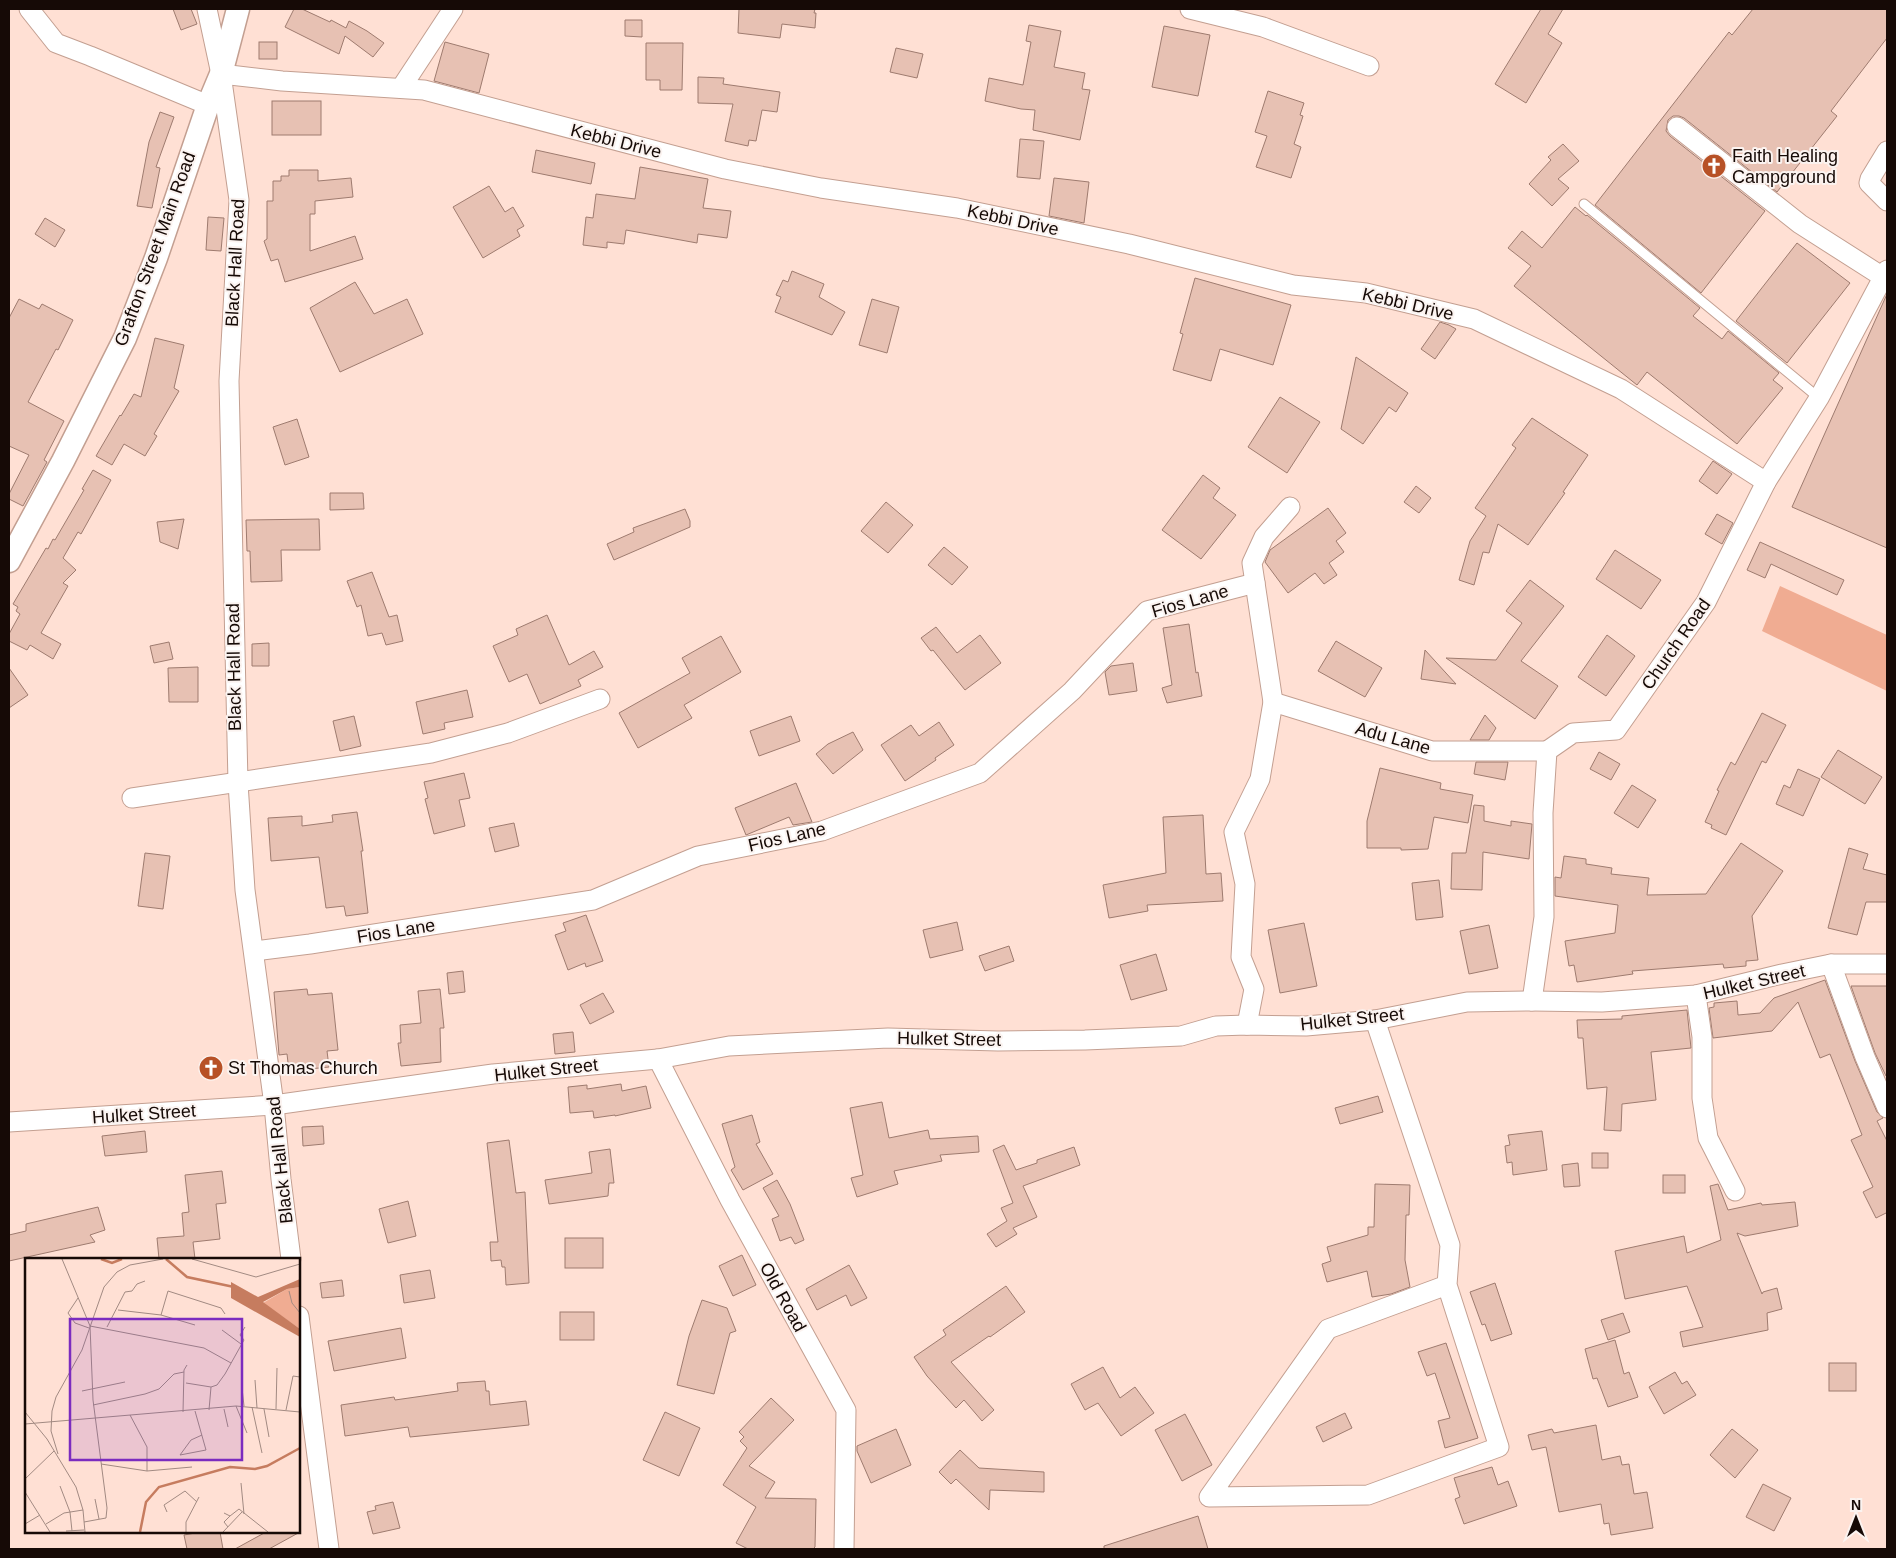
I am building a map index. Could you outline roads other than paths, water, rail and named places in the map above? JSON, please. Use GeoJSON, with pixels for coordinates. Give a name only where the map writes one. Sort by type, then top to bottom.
{"type":"FeatureCollection","features":[{"type":"Feature","properties":{"kind":"street"},"geometry":{"type":"LineString","coordinates":[[30,9],[56,43],[208,105]]}},
{"type":"Feature","properties":{"kind":"street","name":"Black Hall Road"},"geometry":{"type":"LineString","coordinates":[[207,9],[221,74],[239,200],[229,381],[238,783],[245,890],[274,1105],[281,1179],[292,1258]]}},
{"type":"Feature","properties":{"kind":"street","name":"Grafton Street Main Road"},"geometry":{"type":"LineString","coordinates":[[9,561],[63,462],[124,338],[156,258],[208,105],[221,74],[238,9]]}},
{"type":"Feature","properties":{"kind":"street"},"geometry":{"type":"LineString","coordinates":[[400,88],[453,9]]}},
{"type":"Feature","properties":{"kind":"street"},"geometry":{"type":"LineString","coordinates":[[1190,9],[1262,28],[1369,66]]}},
{"type":"Feature","properties":{"kind":"street","name":"Kebbi Drive"},"geometry":{"type":"LineString","coordinates":[[221,74],[282,81],[424,90],[725,169],[821,188],[956,208],[1129,244],[1293,284],[1366,293],[1474,319],[1621,389],[1766,482]]}},
{"type":"Feature","properties":{"kind":"street"},"geometry":{"type":"LineString","coordinates":[[1677,127],[1800,224],[1885,273]]}},
{"type":"Feature","properties":{"kind":"street"},"geometry":{"type":"LineString","coordinates":[[1887,151],[1869,183],[1887,201]]}},
{"type":"Feature","properties":{"kind":"street","name":"Church Road"},"geometry":{"type":"LineString","coordinates":[[1546,751],[1573,733],[1616,730],[1706,602],[1766,482],[1818,398],[1885,273]]}},
{"type":"Feature","properties":{"kind":"street"},"geometry":{"type":"LineString","coordinates":[[1247,1025],[1254,989],[1241,957],[1245,884],[1234,832],[1260,779],[1273,702],[1252,563],[1264,537],[1290,507]]}},
{"type":"Feature","properties":{"kind":"street","name":"Fios Lane"},"geometry":{"type":"LineString","coordinates":[[254,951],[320,943],[593,900],[698,856],[822,831],[980,773],[1072,691],[1147,611],[1255,584]]}},
{"type":"Feature","properties":{"kind":"street"},"geometry":{"type":"LineString","coordinates":[[132,798],[431,753],[508,733],[600,699]]}},
{"type":"Feature","properties":{"kind":"street","name":"Adu Lane"},"geometry":{"type":"LineString","coordinates":[[1273,702],[1432,751],[1546,751]]}},
{"type":"Feature","properties":{"kind":"street"},"geometry":{"type":"LineString","coordinates":[[1532,1001],[1544,917],[1543,813],[1546,751]]}},
{"type":"Feature","properties":{"kind":"street"},"geometry":{"type":"LineString","coordinates":[[1831,964],[1865,1057],[1887,1108]]}},
{"type":"Feature","properties":{"kind":"street","name":"Hulket Street"},"geometry":{"type":"LineString","coordinates":[[9,1122],[274,1105],[493,1074],[658,1059],[729,1046],[888,1038],[998,1041],[1181,1036],[1216,1026],[1306,1026],[1375,1020],[1467,1002],[1602,1002],[1696,995],[1831,964],[1887,964]]}},
{"type":"Feature","properties":{"kind":"street"},"geometry":{"type":"LineString","coordinates":[[1696,995],[1702,1037],[1702,1098],[1708,1138],[1735,1191]]}},
{"type":"Feature","properties":{"kind":"street"},"geometry":{"type":"LineString","coordinates":[[1375,1020],[1450,1245],[1447,1285],[1499,1447],[1368,1495],[1210,1497],[1328,1330],[1447,1285]]}},
{"type":"Feature","properties":{"kind":"street","name":"Old Road"},"geometry":{"type":"LineString","coordinates":[[658,1059],[730,1200],[846,1410],[844,1549]]}},
{"type":"Feature","properties":{"kind":"street"},"geometry":{"type":"LineString","coordinates":[[300,1324],[329,1549]]}},
{"type":"Feature","properties":{"kind":"lane"},"geometry":{"type":"LineString","coordinates":[[1584,204],[1818,398]]}},
{"type":"Feature","properties":{"kind":"place","name":"Faith Healing Campground"},"geometry":{"type":"Point","coordinates":[1714,166]}},
{"type":"Feature","properties":{"kind":"place","name":"St Thomas Church"},"geometry":{"type":"Point","coordinates":[211,1068]}}]}
